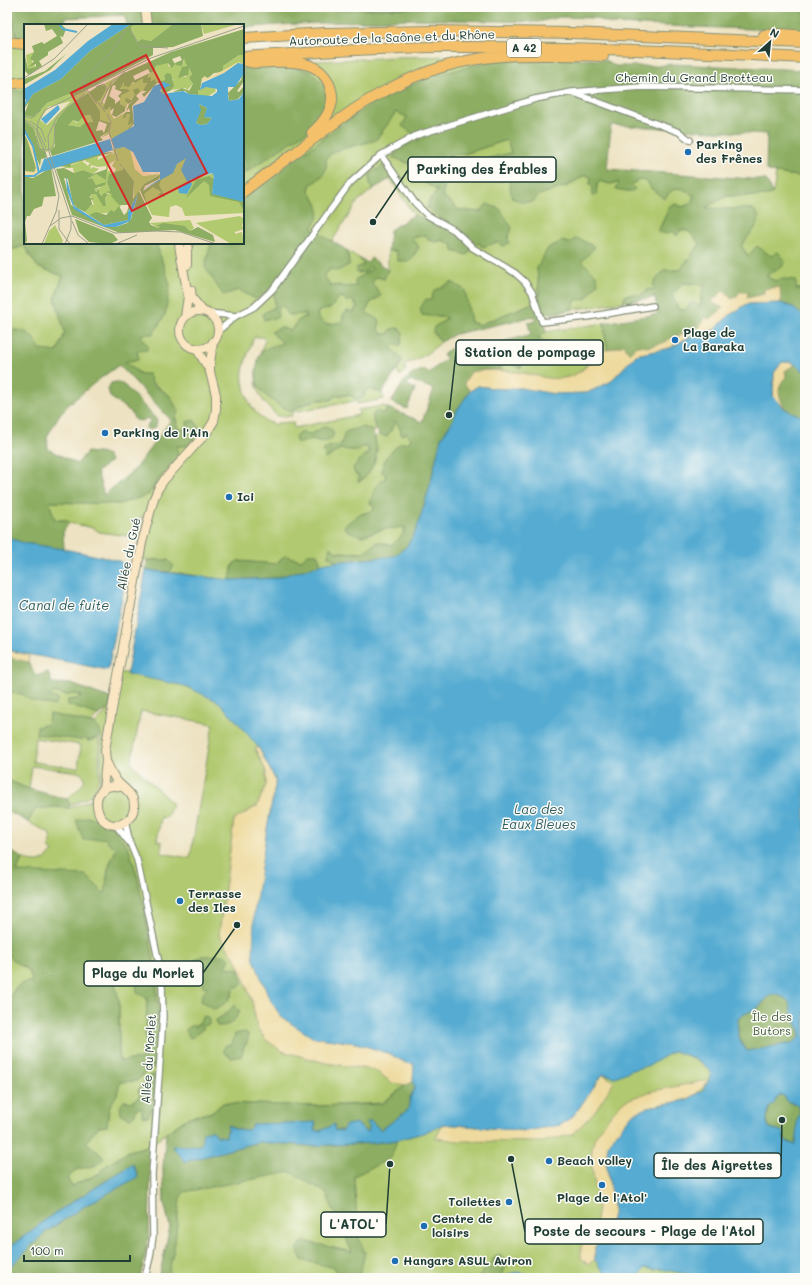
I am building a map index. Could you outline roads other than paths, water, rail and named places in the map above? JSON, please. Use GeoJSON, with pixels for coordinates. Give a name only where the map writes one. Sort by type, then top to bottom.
{"type":"FeatureCollection","features":[{"type":"Feature","properties":{"kind":"highway","name":"Autoroute de la Saône et du Rhône"},"geometry":{"type":"LineString","coordinates":[[244,38],[325,33],[431,31],[572,33],[805,43]]}},
{"type":"Feature","properties":{"kind":"highway"},"geometry":{"type":"LineString","coordinates":[[710,38],[782,34],[805,36]]}},
{"type":"Feature","properties":{"kind":"highway"},"geometry":{"type":"LineString","coordinates":[[7,42],[24,44]]}},
{"type":"Feature","properties":{"kind":"highway"},"geometry":{"type":"LineString","coordinates":[[7,47],[24,50]]}},
{"type":"Feature","properties":{"kind":"highway","name":"Autoroute de la Saône et du Rhône"},"geometry":{"type":"LineString","coordinates":[[244,57],[435,47],[572,48],[805,58]]}},
{"type":"Feature","properties":{"kind":"highway"},"geometry":{"type":"LineString","coordinates":[[244,191],[365,102],[404,81],[443,68],[502,56],[536,55],[685,59],[765,56]]}},
{"type":"Feature","properties":{"kind":"highway"},"geometry":{"type":"LineString","coordinates":[[244,60],[251,63],[302,63],[312,66],[325,76],[332,94],[331,108],[323,123],[304,140],[244,184]]}},
{"type":"Feature","properties":{"kind":"highway"},"geometry":{"type":"LineString","coordinates":[[7,84],[24,82]]}},
{"type":"Feature","properties":{"kind":"street"},"geometry":{"type":"LineString","coordinates":[[145,7],[147,24]]}},
{"type":"Feature","properties":{"kind":"street","name":"Chemin du Grand Brotteau"},"geometry":{"type":"LineString","coordinates":[[217,332],[236,316],[254,307],[273,288],[350,183],[381,155],[417,135],[535,99],[572,92],[642,87],[805,90]]}},
{"type":"Feature","properties":{"kind":"street"},"geometry":{"type":"LineString","coordinates":[[572,92],[679,132],[690,140]]}},
{"type":"Feature","properties":{"kind":"street"},"geometry":{"type":"LineString","coordinates":[[381,155],[415,203],[428,215],[454,230],[473,248],[515,273],[525,282],[532,292],[542,322],[587,317],[654,306]]}},
{"type":"Feature","properties":{"kind":"street"},"geometry":{"type":"LineString","coordinates":[[179,244],[188,296],[185,317],[180,325],[180,332],[182,338],[188,345],[196,348],[205,347],[213,342],[217,332],[216,321],[192,298],[186,261],[189,244]]}},
{"type":"Feature","properties":{"kind":"street"},"geometry":{"type":"LineString","coordinates":[[185,317],[193,312],[206,312],[236,316]]}},
{"type":"Feature","properties":{"kind":"street","name":"Allée du Gué"},"geometry":{"type":"LineString","coordinates":[[103,790],[106,750],[118,673],[142,543],[152,503],[158,489],[164,480],[207,432],[214,421],[216,395],[210,372],[213,342]]}},
{"type":"Feature","properties":{"kind":"street","name":"Allée du Gué"},"geometry":{"type":"LineString","coordinates":[[196,348],[210,372]]}},
{"type":"Feature","properties":{"kind":"street"},"geometry":{"type":"LineString","coordinates":[[106,761],[115,778],[122,787],[130,792],[134,801],[134,806],[132,815],[125,822],[115,824],[106,822],[100,816],[96,808],[99,794],[103,790],[112,786],[122,787]]}},
{"type":"Feature","properties":{"kind":"street","name":"Allée du Morlet"},"geometry":{"type":"LineString","coordinates":[[125,822],[130,843],[137,860],[160,968],[164,1018],[152,1174],[153,1236],[145,1278]]}},
{"type":"Feature","properties":{"kind":"street","name":"Allée du Morlet"},"geometry":{"type":"LineString","coordinates":[[115,824],[130,843]]}},
{"type":"Feature","properties":{"kind":"water","name":"Lac des Eaux Bleues"},"geometry":{"type":"Polygon","coordinates":[[[781,303],[792,307],[802,315],[803,323],[805,324],[805,372],[792,362],[782,362],[774,373],[773,396],[785,409],[805,418],[805,1278],[734,1278],[726,1274],[720,1276],[687,1274],[645,1268],[640,1275],[640,1278],[608,1278],[595,1260],[595,1247],[610,1225],[614,1211],[606,1161],[608,1144],[631,1115],[648,1107],[687,1100],[703,1090],[709,1080],[711,1072],[703,1064],[674,1051],[650,1065],[615,1077],[603,1074],[574,1115],[561,1125],[526,1131],[443,1124],[423,1133],[397,1140],[373,1143],[311,1146],[258,1142],[185,1162],[172,1146],[201,1145],[203,1132],[212,1130],[217,1136],[226,1137],[228,1125],[235,1129],[248,1130],[254,1124],[316,1122],[314,1130],[320,1131],[335,1124],[334,1130],[342,1131],[346,1125],[357,1123],[364,1131],[369,1131],[367,1122],[371,1121],[381,1130],[408,1110],[410,1098],[415,1088],[413,1082],[414,1064],[406,1063],[390,1054],[356,1043],[312,1037],[281,1017],[268,996],[253,957],[254,914],[266,834],[276,781],[259,748],[219,702],[185,686],[127,674],[146,570],[230,580],[276,578],[326,563],[394,556],[406,547],[416,531],[429,489],[441,438],[452,422],[455,413],[470,391],[478,386],[501,389],[521,388],[554,394],[587,393],[610,382],[636,355],[670,348],[693,335],[714,330],[730,315],[747,304],[781,303]],[[775,994],[767,998],[757,1008],[742,1015],[738,1019],[737,1027],[739,1036],[742,1045],[747,1051],[788,1044],[794,1042],[800,1037],[800,1030],[793,1018],[789,1002],[785,998],[775,994]],[[780,1095],[770,1107],[767,1123],[770,1128],[784,1132],[784,1140],[795,1145],[797,1139],[797,1120],[800,1109],[795,1103],[788,1102],[784,1096],[780,1095]]]}},
{"type":"Feature","properties":{"kind":"water","name":"Canal de fuite"},"geometry":{"type":"Polygon","coordinates":[[[7,537],[23,543],[64,549],[117,560],[128,566],[108,670],[7,650],[7,537]]]}},
{"type":"Feature","properties":{"kind":"water"},"geometry":{"type":"Polygon","coordinates":[[[133,1164],[138,1177],[88,1204],[44,1233],[7,1270],[7,1249],[52,1215],[133,1164]]]}},
{"type":"Feature","properties":{"kind":"water"},"geometry":{"type":"Polygon","coordinates":[[[517,1272],[545,1278],[506,1278],[508,1274],[517,1272]]]}},
{"type":"Feature","properties":{"kind":"place","name":"Parking des Frênes"},"geometry":{"type":"Point","coordinates":[688,152]}},
{"type":"Feature","properties":{"kind":"place","name":"Parking des Érables"},"geometry":{"type":"Point","coordinates":[373,222]}},
{"type":"Feature","properties":{"kind":"place","name":"Plage de La Baraka"},"geometry":{"type":"Point","coordinates":[675,340]}},
{"type":"Feature","properties":{"kind":"place","name":"Station de pompage"},"geometry":{"type":"Point","coordinates":[449,415]}},
{"type":"Feature","properties":{"kind":"place","name":"Parking de l'Ain"},"geometry":{"type":"Point","coordinates":[105,433]}},
{"type":"Feature","properties":{"kind":"place","name":"Ici"},"geometry":{"type":"Point","coordinates":[229,497]}},
{"type":"Feature","properties":{"kind":"place","name":"Terrasse des Iles"},"geometry":{"type":"Point","coordinates":[180,901]}},
{"type":"Feature","properties":{"kind":"place","name":"Plage du Morlet"},"geometry":{"type":"Point","coordinates":[237,925]}},
{"type":"Feature","properties":{"kind":"place","name":"Île des Aigrettes"},"geometry":{"type":"Point","coordinates":[782,1120]}},
{"type":"Feature","properties":{"kind":"place","name":"Poste de secours - Plage de l'Atol"},"geometry":{"type":"Point","coordinates":[511,1159]}},
{"type":"Feature","properties":{"kind":"place","name":"Beach volley"},"geometry":{"type":"Point","coordinates":[549,1161]}},
{"type":"Feature","properties":{"kind":"place","name":"L'ATOL'"},"geometry":{"type":"Point","coordinates":[390,1164]}},
{"type":"Feature","properties":{"kind":"place","name":"Plage de l'Atol'"},"geometry":{"type":"Point","coordinates":[602,1185]}},
{"type":"Feature","properties":{"kind":"place","name":"Toilettes"},"geometry":{"type":"Point","coordinates":[509,1202]}},
{"type":"Feature","properties":{"kind":"place","name":"Centre de loisirs"},"geometry":{"type":"Point","coordinates":[424,1226]}},
{"type":"Feature","properties":{"kind":"place","name":"Hangars ASUL Aviron"},"geometry":{"type":"Point","coordinates":[395,1261]}},
{"type":"Feature","properties":{"kind":"park label","name":"Île des Butors"},"geometry":{"type":"Point","coordinates":[772,1024]}}]}
